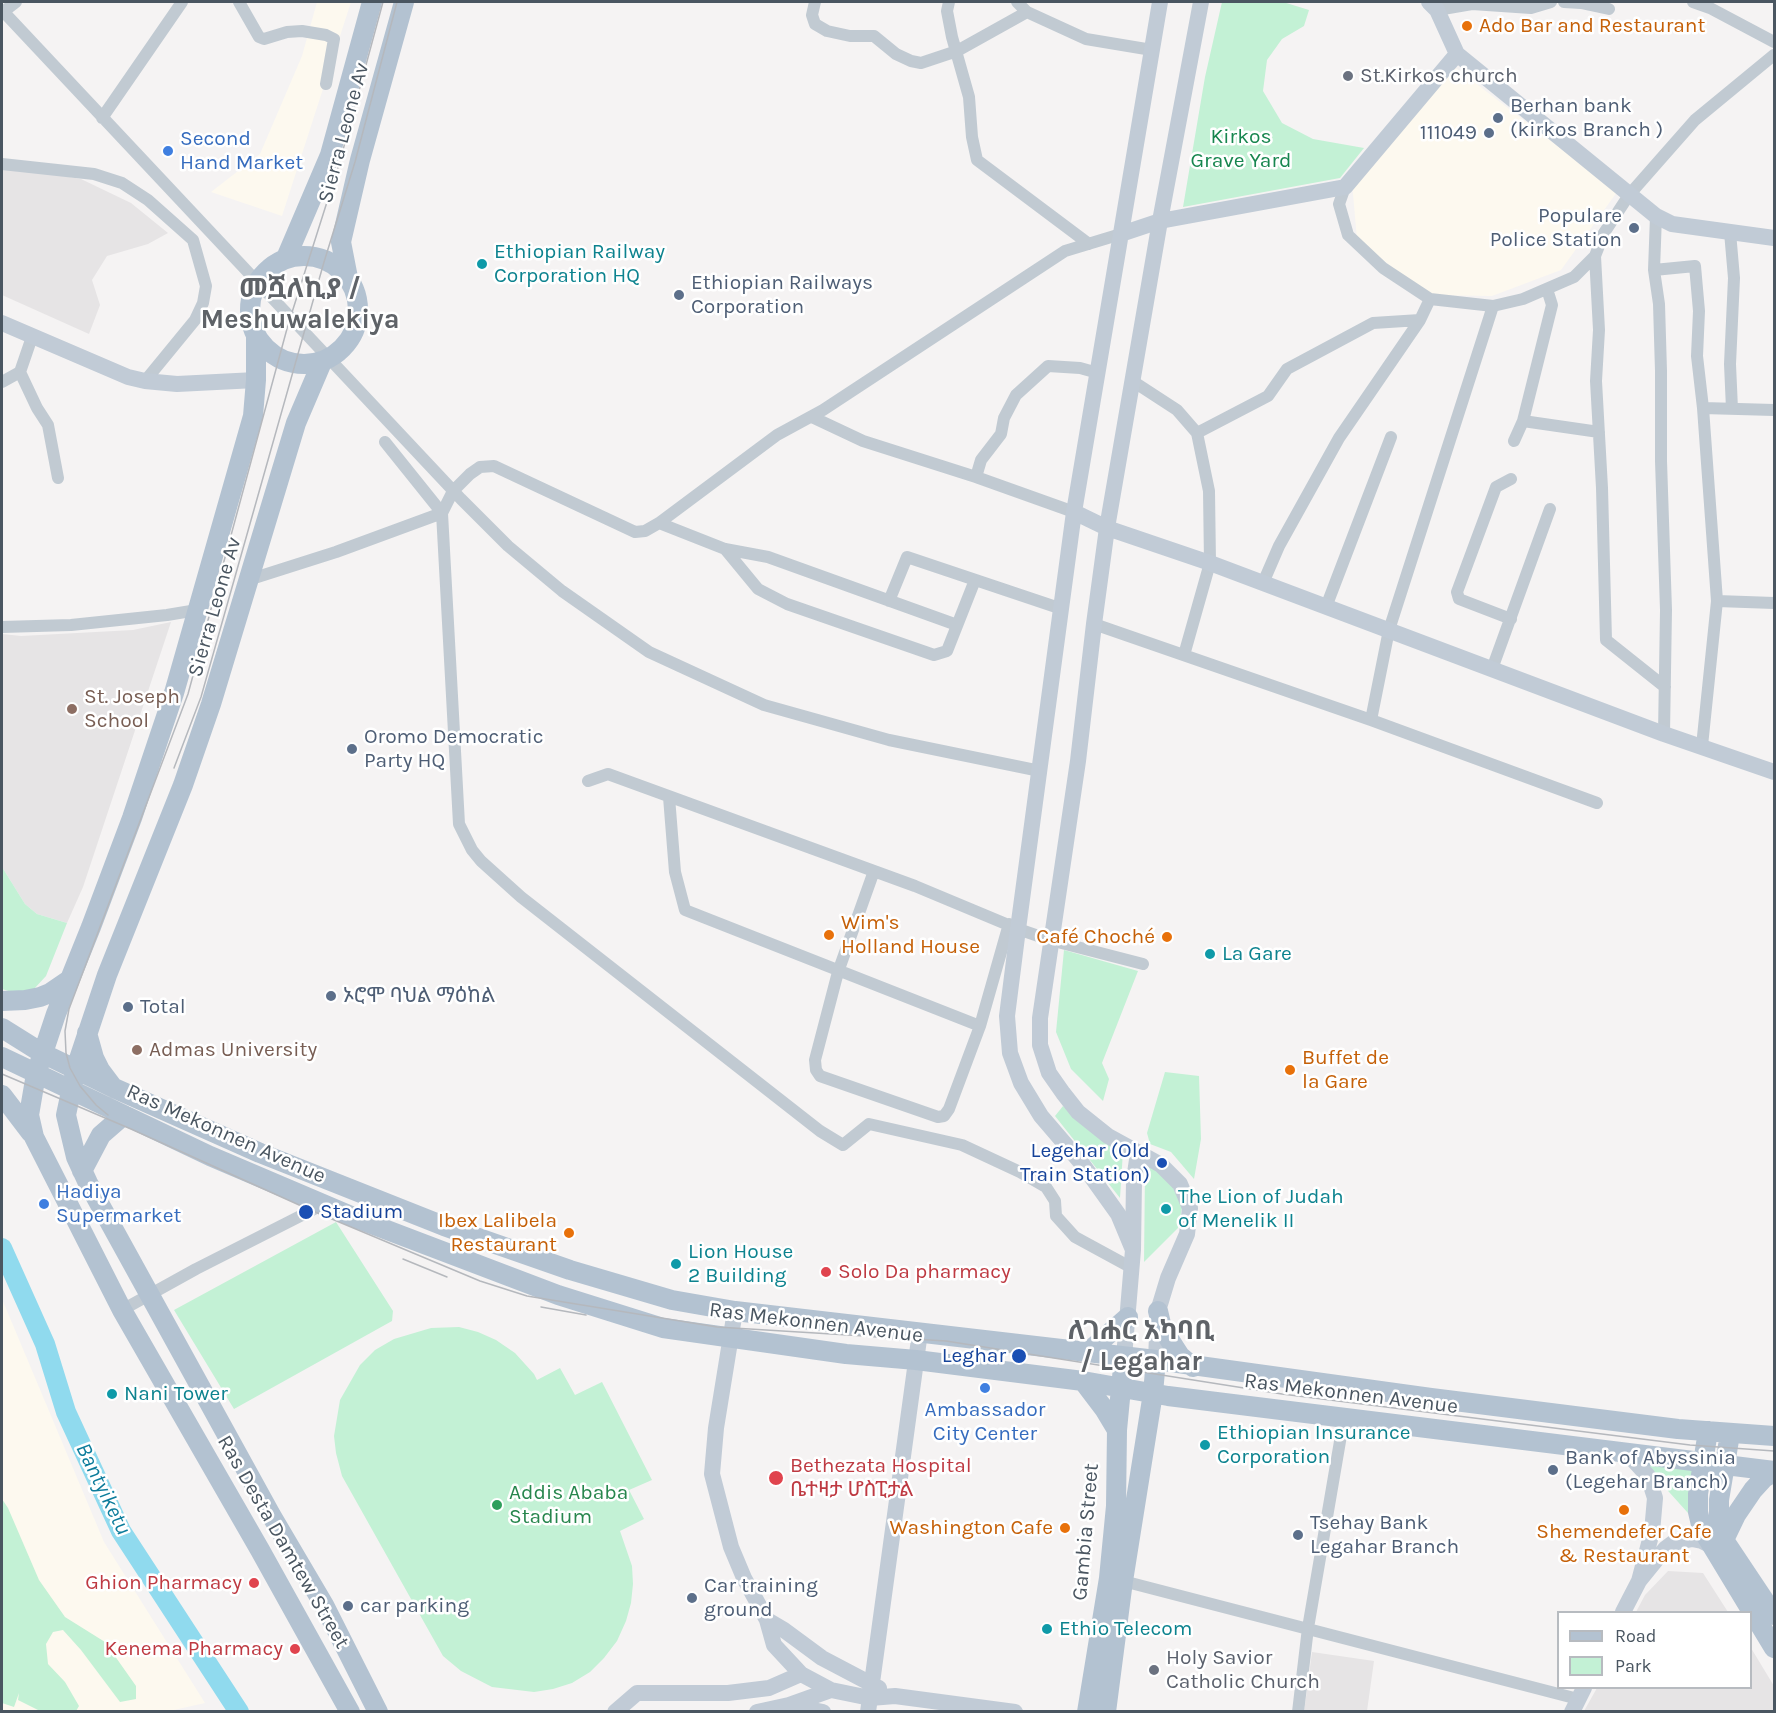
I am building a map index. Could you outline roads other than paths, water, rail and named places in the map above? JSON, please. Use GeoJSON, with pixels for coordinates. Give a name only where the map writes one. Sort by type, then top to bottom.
{"type":"FeatureCollection","features":[{"type":"Feature","properties":{"kind":"main road","name":"Sierra Leone Av"},"geometry":{"type":"LineString","coordinates":[[286,258],[330,155],[372,2]]}},
{"type":"Feature","properties":{"kind":"main road","name":"Sierra Leone Av"},"geometry":{"type":"LineString","coordinates":[[348,278],[341,242],[360,160],[404,2]]}},
{"type":"Feature","properties":{"kind":"main road"},"geometry":{"type":"LineString","coordinates":[[1133,1250],[1118,1214],[1083,1165],[1041,1116],[1021,1083],[1010,1053],[1008,1016],[1013,926],[1040,771],[1074,512],[1160,2]]}},
{"type":"Feature","properties":{"kind":"main road"},"geometry":{"type":"LineString","coordinates":[[1156,1360],[1158,1311],[1168,1278],[1187,1234],[1190,1209],[1180,1184],[1161,1166],[1108,1136],[1078,1112],[1049,1073],[1040,1044],[1040,1018],[1078,761],[1107,528],[1160,221],[1201,2]]}},
{"type":"Feature","properties":{"kind":"main road"},"geometry":{"type":"LineString","coordinates":[[1437,4],[1457,54],[1656,216],[1672,224],[1774,238]]}},
{"type":"Feature","properties":{"kind":"main road"},"geometry":{"type":"LineString","coordinates":[[1121,234],[1160,221],[1345,187],[1457,54]]}},
{"type":"Feature","properties":{"kind":"main road"},"geometry":{"type":"LineString","coordinates":[[303,256],[321,258],[336,266],[348,278],[357,297],[358,317],[352,336],[340,351],[322,362],[304,365],[285,361],[268,351],[256,337],[249,314],[253,290],[266,271],[286,258],[303,256]]}},
{"type":"Feature","properties":{"kind":"main road"},"geometry":{"type":"LineString","coordinates":[[2,323],[128,377],[145,381],[177,384],[256,380]]}},
{"type":"Feature","properties":{"kind":"main road","name":"Ras Desta Damtew Street"},"geometry":{"type":"LineString","coordinates":[[256,337],[253,416],[174,693],[148,774],[42,1053],[29,1107],[34,1137],[122,1310],[350,1712]]}},
{"type":"Feature","properties":{"kind":"main road","name":"Sierra Leone Av"},"geometry":{"type":"LineString","coordinates":[[76,1068],[107,975],[187,775],[211,704],[296,423],[322,362]]}},
{"type":"Feature","properties":{"kind":"main road"},"geometry":{"type":"LineString","coordinates":[[1074,512],[1107,528],[1210,563],[1664,734],[1774,772]]}},
{"type":"Feature","properties":{"kind":"main road"},"geometry":{"type":"LineString","coordinates":[[2,1001],[40,997],[69,980]]}},
{"type":"Feature","properties":{"kind":"main road","name":"Ras Mekonnen Avenue"},"geometry":{"type":"LineString","coordinates":[[2,1028],[42,1053],[114,1088],[260,1153],[425,1219],[628,1289],[672,1300],[735,1311],[1156,1360],[1193,1367],[1431,1398],[1730,1434],[1774,1436]]}},
{"type":"Feature","properties":{"kind":"main road"},"geometry":{"type":"LineString","coordinates":[[87,1034],[97,1064],[114,1088]]}},
{"type":"Feature","properties":{"kind":"main road","name":"Ras Mekonnen Avenue"},"geometry":{"type":"LineString","coordinates":[[2,1057],[210,1156],[324,1204],[440,1251],[596,1308],[663,1328],[846,1354],[916,1360],[1083,1381],[1180,1397],[1774,1472]]}},
{"type":"Feature","properties":{"kind":"main road","name":"Ras Desta Damtew Street"},"geometry":{"type":"LineString","coordinates":[[76,1068],[66,1115],[82,1171],[265,1505],[324,1605],[378,1712]]}},
{"type":"Feature","properties":{"kind":"main road"},"geometry":{"type":"LineString","coordinates":[[2,1095],[34,1137]]}},
{"type":"Feature","properties":{"kind":"main road"},"geometry":{"type":"LineString","coordinates":[[82,1171],[101,1135],[124,1115]]}},
{"type":"Feature","properties":{"kind":"main road"},"geometry":{"type":"LineString","coordinates":[[1124,1357],[1132,1268],[1134,1180],[1138,1153]]}},
{"type":"Feature","properties":{"kind":"main road"},"geometry":{"type":"LineString","coordinates":[[735,1311],[716,1428],[712,1474],[731,1547],[744,1578],[767,1620],[774,1645],[801,1674],[831,1690],[870,1698],[895,1696],[1015,1712]]}},
{"type":"Feature","properties":{"kind":"main road"},"geometry":{"type":"LineString","coordinates":[[1158,1311],[1162,1328],[1180,1356],[1193,1367]]}},
{"type":"Feature","properties":{"kind":"main road"},"geometry":{"type":"LineString","coordinates":[[1087,1353],[1128,1317]]}},
{"type":"Feature","properties":{"kind":"main road"},"geometry":{"type":"LineString","coordinates":[[870,1698],[920,1332]]}},
{"type":"Feature","properties":{"kind":"main road","name":"Gambia Street"},"geometry":{"type":"LineString","coordinates":[[1087,1712],[1109,1578],[1116,1506],[1117,1430],[1124,1357]]}},
{"type":"Feature","properties":{"kind":"main road","name":"Gambia Street"},"geometry":{"type":"LineString","coordinates":[[1106,1712],[1156,1360]]}},
{"type":"Feature","properties":{"kind":"main road"},"geometry":{"type":"LineString","coordinates":[[1083,1381],[1117,1430]]}},
{"type":"Feature","properties":{"kind":"main road"},"geometry":{"type":"LineString","coordinates":[[1147,1432],[1180,1397]]}},
{"type":"Feature","properties":{"kind":"main road"},"geometry":{"type":"LineString","coordinates":[[1707,1431],[1698,1494],[1698,1512],[1702,1529],[1718,1543],[1774,1616]]}},
{"type":"Feature","properties":{"kind":"main road"},"geometry":{"type":"LineString","coordinates":[[1730,1434],[1719,1500],[1718,1543],[1774,1648]]}},
{"type":"Feature","properties":{"kind":"main road"},"geometry":{"type":"LineString","coordinates":[[1628,1453],[1648,1476],[1656,1498],[1652,1532],[1639,1581]]}},
{"type":"Feature","properties":{"kind":"main road"},"geometry":{"type":"LineString","coordinates":[[1718,1543],[1753,1490],[1764,1478],[1774,1472]]}},
{"type":"Feature","properties":{"kind":"main road"},"geometry":{"type":"LineString","coordinates":[[1624,1611],[1639,1581],[1665,1549],[1673,1543],[1692,1539],[1718,1543]]}},
{"type":"Feature","properties":{"kind":"main road"},"geometry":{"type":"LineString","coordinates":[[767,1620],[784,1629],[870,1698]]}},
{"type":"Feature","properties":{"kind":"main road"},"geometry":{"type":"LineString","coordinates":[[615,1712],[637,1693],[729,1693],[769,1688],[801,1674]]}},
{"type":"Feature","properties":{"kind":"main road"},"geometry":{"type":"LineString","coordinates":[[757,1712],[789,1705],[831,1690]]}},
{"type":"Feature","properties":{"kind":"main road"},"geometry":{"type":"LineString","coordinates":[[789,1705],[824,1712]]}},
{"type":"Feature","properties":{"kind":"street"},"geometry":{"type":"LineString","coordinates":[[16,2],[2,11],[461,499],[508,546],[553,584],[649,652],[764,705],[889,740],[1040,771]]}},
{"type":"Feature","properties":{"kind":"street"},"geometry":{"type":"LineString","coordinates":[[102,118],[182,2]]}},
{"type":"Feature","properties":{"kind":"street"},"geometry":{"type":"LineString","coordinates":[[239,2],[259,37],[264,39],[287,32],[326,35],[334,39],[326,84]]}},
{"type":"Feature","properties":{"kind":"street"},"geometry":{"type":"LineString","coordinates":[[815,2],[812,15],[815,24],[827,31],[850,36],[874,36],[896,54],[911,62],[921,63],[957,51],[1027,12]]}},
{"type":"Feature","properties":{"kind":"street"},"geometry":{"type":"LineString","coordinates":[[949,2],[947,11],[969,97],[972,137],[977,160],[1089,244]]}},
{"type":"Feature","properties":{"kind":"street"},"geometry":{"type":"LineString","coordinates":[[1017,2],[1027,12],[1086,39],[1152,50]]}},
{"type":"Feature","properties":{"kind":"street"},"geometry":{"type":"LineString","coordinates":[[1437,4],[1531,8],[1551,2]]}},
{"type":"Feature","properties":{"kind":"street"},"geometry":{"type":"LineString","coordinates":[[1564,2],[1609,9]]}},
{"type":"Feature","properties":{"kind":"street"},"geometry":{"type":"LineString","coordinates":[[1693,2],[1719,7],[1774,42]]}},
{"type":"Feature","properties":{"kind":"street"},"geometry":{"type":"LineString","coordinates":[[1665,687],[1606,640],[1596,381],[1599,330],[1596,256],[1604,233],[1629,195],[1695,120],[1774,55]]}},
{"type":"Feature","properties":{"kind":"street"},"geometry":{"type":"LineString","coordinates":[[2,164],[94,174],[122,183],[148,200],[193,240],[206,286],[203,303],[195,320],[145,381]]}},
{"type":"Feature","properties":{"kind":"street"},"geometry":{"type":"LineString","coordinates":[[1345,187],[1339,204],[1348,236],[1383,268],[1430,299],[1493,306],[1523,299],[1574,277],[1596,256]]}},
{"type":"Feature","properties":{"kind":"street"},"geometry":{"type":"LineString","coordinates":[[1656,216],[1654,270],[1659,304],[1662,371],[1666,610],[1664,734]]}},
{"type":"Feature","properties":{"kind":"street"},"geometry":{"type":"LineString","coordinates":[[1730,232],[1734,278],[1732,409]]}},
{"type":"Feature","properties":{"kind":"street"},"geometry":{"type":"LineString","coordinates":[[1121,234],[1065,251],[813,417],[777,435],[645,531],[635,532],[494,466],[480,467],[470,474],[453,490],[442,513],[459,824],[472,850],[481,861],[534,908],[820,1131],[843,1145],[869,1124],[962,1145],[1046,1187],[1055,1201],[1056,1216],[1075,1237],[1132,1268]]}},
{"type":"Feature","properties":{"kind":"street"},"geometry":{"type":"LineString","coordinates":[[1654,270],[1695,266],[1699,311],[1697,356],[1717,601],[1702,746]]}},
{"type":"Feature","properties":{"kind":"street"},"geometry":{"type":"LineString","coordinates":[[1514,441],[1523,421],[1552,305],[1547,289]]}},
{"type":"Feature","properties":{"kind":"street"},"geometry":{"type":"LineString","coordinates":[[1263,583],[1279,546],[1339,438],[1420,320],[1430,299]]}},
{"type":"Feature","properties":{"kind":"street"},"geometry":{"type":"LineString","coordinates":[[1371,720],[1389,630],[1493,306]]}},
{"type":"Feature","properties":{"kind":"street"},"geometry":{"type":"LineString","coordinates":[[1197,433],[1268,396],[1287,369],[1373,323],[1420,320]]}},
{"type":"Feature","properties":{"kind":"street"},"geometry":{"type":"LineString","coordinates":[[2,382],[20,372],[32,337]]}},
{"type":"Feature","properties":{"kind":"street"},"geometry":{"type":"LineString","coordinates":[[976,477],[981,460],[1001,434],[1004,418],[1017,395],[1048,366],[1080,368],[1098,373]]}},
{"type":"Feature","properties":{"kind":"street"},"geometry":{"type":"LineString","coordinates":[[20,372],[48,425],[58,478]]}},
{"type":"Feature","properties":{"kind":"street"},"geometry":{"type":"LineString","coordinates":[[1134,382],[1177,410],[1197,433],[1209,490],[1210,563],[1184,655]]}},
{"type":"Feature","properties":{"kind":"street"},"geometry":{"type":"LineString","coordinates":[[1703,408],[1774,410]]}},
{"type":"Feature","properties":{"kind":"street"},"geometry":{"type":"LineString","coordinates":[[813,417],[862,441],[976,477],[1074,512]]}},
{"type":"Feature","properties":{"kind":"street"},"geometry":{"type":"LineString","coordinates":[[1523,421],[1599,432]]}},
{"type":"Feature","properties":{"kind":"street"},"geometry":{"type":"LineString","coordinates":[[1326,607],[1391,437]]}},
{"type":"Feature","properties":{"kind":"street"},"geometry":{"type":"LineString","coordinates":[[385,442],[442,513]]}},
{"type":"Feature","properties":{"kind":"street"},"geometry":{"type":"LineString","coordinates":[[1510,479],[1496,487],[1457,592],[1459,599],[1510,619]]}},
{"type":"Feature","properties":{"kind":"street"},"geometry":{"type":"LineString","coordinates":[[1492,669],[1550,509]]}},
{"type":"Feature","properties":{"kind":"street"},"geometry":{"type":"LineString","coordinates":[[248,580],[336,552],[442,513]]}},
{"type":"Feature","properties":{"kind":"street"},"geometry":{"type":"LineString","coordinates":[[659,523],[725,549],[768,557],[957,625]]}},
{"type":"Feature","properties":{"kind":"street"},"geometry":{"type":"LineString","coordinates":[[725,549],[758,589],[787,604],[934,655],[947,651],[975,580]]}},
{"type":"Feature","properties":{"kind":"street"},"geometry":{"type":"LineString","coordinates":[[889,600],[907,557],[1062,609]]}},
{"type":"Feature","properties":{"kind":"street"},"geometry":{"type":"LineString","coordinates":[[1717,601],[1774,603]]}},
{"type":"Feature","properties":{"kind":"street"},"geometry":{"type":"LineString","coordinates":[[2,627],[71,625],[197,610]]}},
{"type":"Feature","properties":{"kind":"street"},"geometry":{"type":"LineString","coordinates":[[1094,624],[1371,720],[1597,804]]}},
{"type":"Feature","properties":{"kind":"street"},"geometry":{"type":"LineString","coordinates":[[588,781],[608,774],[874,871],[1050,940],[1143,964]]}},
{"type":"Feature","properties":{"kind":"street"},"geometry":{"type":"LineString","coordinates":[[669,797],[675,872],[685,910],[980,1026]]}},
{"type":"Feature","properties":{"kind":"street"},"geometry":{"type":"LineString","coordinates":[[874,871],[838,972],[814,1060],[820,1076],[938,1117],[944,1116],[949,1110],[980,1026],[1013,926]]}},
{"type":"Feature","properties":{"kind":"street"},"geometry":{"type":"LineString","coordinates":[[122,1310],[196,1269],[324,1204]]}},
{"type":"Feature","properties":{"kind":"street"},"geometry":{"type":"LineString","coordinates":[[1298,1712],[1308,1628],[1344,1418]]}},
{"type":"Feature","properties":{"kind":"street"},"geometry":{"type":"LineString","coordinates":[[1123,1581],[1578,1699]]}},
{"type":"Feature","properties":{"kind":"waterway","name":"Bantyiketu"},"geometry":{"type":"LineString","coordinates":[[2,1248],[45,1344],[66,1412],[121,1531],[239,1712]]}},
{"type":"Feature","properties":{"kind":"tram line"},"geometry":{"type":"LineString","coordinates":[[108,1115],[80,1086],[70,1068],[66,1053],[65,1031],[69,1009],[188,694],[288,325],[340,161],[383,2]]}},
{"type":"Feature","properties":{"kind":"tram line"},"geometry":{"type":"LineString","coordinates":[[174,768],[201,697],[324,262],[355,162],[397,2]]}},
{"type":"Feature","properties":{"kind":"tram line"},"geometry":{"type":"LineString","coordinates":[[2,1074],[308,1209],[480,1281],[527,1296],[717,1327],[946,1341],[1282,1394],[1690,1445],[1774,1451]]}},
{"type":"Feature","properties":{"kind":"tram line"},"geometry":{"type":"LineString","coordinates":[[403,1259],[447,1277]]}},
{"type":"Feature","properties":{"kind":"tram line"},"geometry":{"type":"LineString","coordinates":[[541,1307],[586,1315]]}},
{"type":"Feature","properties":{"kind":"place","name":"Ado Bar and Restaurant"},"geometry":{"type":"Point","coordinates":[1467,26]}},
{"type":"Feature","properties":{"kind":"place","name":"St.Kirkos church"},"geometry":{"type":"Point","coordinates":[1348,76]}},
{"type":"Feature","properties":{"kind":"place","name":"Berhan bank (kirkos Branch )"},"geometry":{"type":"Point","coordinates":[1498,118]}},
{"type":"Feature","properties":{"kind":"place","name":"111049"},"geometry":{"type":"Point","coordinates":[1489,133]}},
{"type":"Feature","properties":{"kind":"place","name":"Second Hand Market"},"geometry":{"type":"Point","coordinates":[168,151]}},
{"type":"Feature","properties":{"kind":"place","name":"Populare Police Station"},"geometry":{"type":"Point","coordinates":[1634,228]}},
{"type":"Feature","properties":{"kind":"place","name":"Ethiopian Railway Corporation HQ"},"geometry":{"type":"Point","coordinates":[482,264]}},
{"type":"Feature","properties":{"kind":"place","name":"Ethiopian Railways Corporation"},"geometry":{"type":"Point","coordinates":[679,295]}},
{"type":"Feature","properties":{"kind":"place","name":"St. Joseph School"},"geometry":{"type":"Point","coordinates":[72,709]}},
{"type":"Feature","properties":{"kind":"place","name":"Oromo Democratic Party HQ"},"geometry":{"type":"Point","coordinates":[352,749]}},
{"type":"Feature","properties":{"kind":"place","name":"Wim's Holland House"},"geometry":{"type":"Point","coordinates":[829,935]}},
{"type":"Feature","properties":{"kind":"place","name":"Café Choché"},"geometry":{"type":"Point","coordinates":[1167,937]}},
{"type":"Feature","properties":{"kind":"place","name":"La Gare"},"geometry":{"type":"Point","coordinates":[1210,954]}},
{"type":"Feature","properties":{"kind":"place","name":"ኦሮሞ ባህል ማዕከል"},"geometry":{"type":"Point","coordinates":[331,996]}},
{"type":"Feature","properties":{"kind":"place","name":"Total"},"geometry":{"type":"Point","coordinates":[128,1007]}},
{"type":"Feature","properties":{"kind":"place","name":"Admas University"},"geometry":{"type":"Point","coordinates":[137,1050]}},
{"type":"Feature","properties":{"kind":"place","name":"Buffet de la Gare"},"geometry":{"type":"Point","coordinates":[1290,1070]}},
{"type":"Feature","properties":{"kind":"place","name":"Legehar (Old Train Station)"},"geometry":{"type":"Point","coordinates":[1162,1163]}},
{"type":"Feature","properties":{"kind":"place","name":"Hadiya Supermarket"},"geometry":{"type":"Point","coordinates":[44,1204]}},
{"type":"Feature","properties":{"kind":"place","name":"The Lion of Judah of Menelik II"},"geometry":{"type":"Point","coordinates":[1166,1209]}},
{"type":"Feature","properties":{"kind":"place","name":"Stadium"},"geometry":{"type":"Point","coordinates":[306,1212]}},
{"type":"Feature","properties":{"kind":"place","name":"Ibex Lalibela Restaurant"},"geometry":{"type":"Point","coordinates":[569,1233]}},
{"type":"Feature","properties":{"kind":"place","name":"Lion House 2 Building"},"geometry":{"type":"Point","coordinates":[676,1264]}},
{"type":"Feature","properties":{"kind":"place","name":"Solo Da pharmacy"},"geometry":{"type":"Point","coordinates":[826,1272]}},
{"type":"Feature","properties":{"kind":"place","name":"Leghar"},"geometry":{"type":"Point","coordinates":[1019,1356]}},
{"type":"Feature","properties":{"kind":"place","name":"Ambassador City Center"},"geometry":{"type":"Point","coordinates":[985,1388]}},
{"type":"Feature","properties":{"kind":"place","name":"Nani Tower"},"geometry":{"type":"Point","coordinates":[112,1394]}},
{"type":"Feature","properties":{"kind":"place","name":"Ethiopian Insurance Corporation"},"geometry":{"type":"Point","coordinates":[1205,1445]}},
{"type":"Feature","properties":{"kind":"place","name":"Bank of Abyssinia (Legehar Branch)"},"geometry":{"type":"Point","coordinates":[1553,1470]}},
{"type":"Feature","properties":{"kind":"place","name":"Bethezata Hospital ቤተዛታ ሆስፒታል"},"geometry":{"type":"Point","coordinates":[776,1478]}},
{"type":"Feature","properties":{"kind":"place","name":"Addis Ababa Stadium"},"geometry":{"type":"Point","coordinates":[497,1505]}},
{"type":"Feature","properties":{"kind":"place","name":"Shemendefer Cafe & Restaurant"},"geometry":{"type":"Point","coordinates":[1624,1510]}},
{"type":"Feature","properties":{"kind":"place","name":"Washington Cafe"},"geometry":{"type":"Point","coordinates":[1065,1528]}},
{"type":"Feature","properties":{"kind":"place","name":"Tsehay Bank Legahar Branch"},"geometry":{"type":"Point","coordinates":[1298,1535]}},
{"type":"Feature","properties":{"kind":"place","name":"Ghion Pharmacy"},"geometry":{"type":"Point","coordinates":[254,1583]}},
{"type":"Feature","properties":{"kind":"place","name":"Car training ground"},"geometry":{"type":"Point","coordinates":[692,1598]}},
{"type":"Feature","properties":{"kind":"place","name":"car parking"},"geometry":{"type":"Point","coordinates":[348,1606]}},
{"type":"Feature","properties":{"kind":"place","name":"Ethio Telecom"},"geometry":{"type":"Point","coordinates":[1047,1629]}},
{"type":"Feature","properties":{"kind":"place","name":"Kenema Pharmacy"},"geometry":{"type":"Point","coordinates":[295,1649]}},
{"type":"Feature","properties":{"kind":"place","name":"Holy Savior Catholic Church"},"geometry":{"type":"Point","coordinates":[1154,1670]}},
{"type":"Feature","properties":{"kind":"district","name":"መሿለኪያ / Meshuwalekiya"},"geometry":{"type":"Point","coordinates":[300,304]}},
{"type":"Feature","properties":{"kind":"district","name":"ለገሐር አካባቢ / Legahar"},"geometry":{"type":"Point","coordinates":[1141,1346]}},
{"type":"Feature","properties":{"kind":"park label","name":"Kirkos Grave Yard"},"geometry":{"type":"Point","coordinates":[1241,149]}}]}
